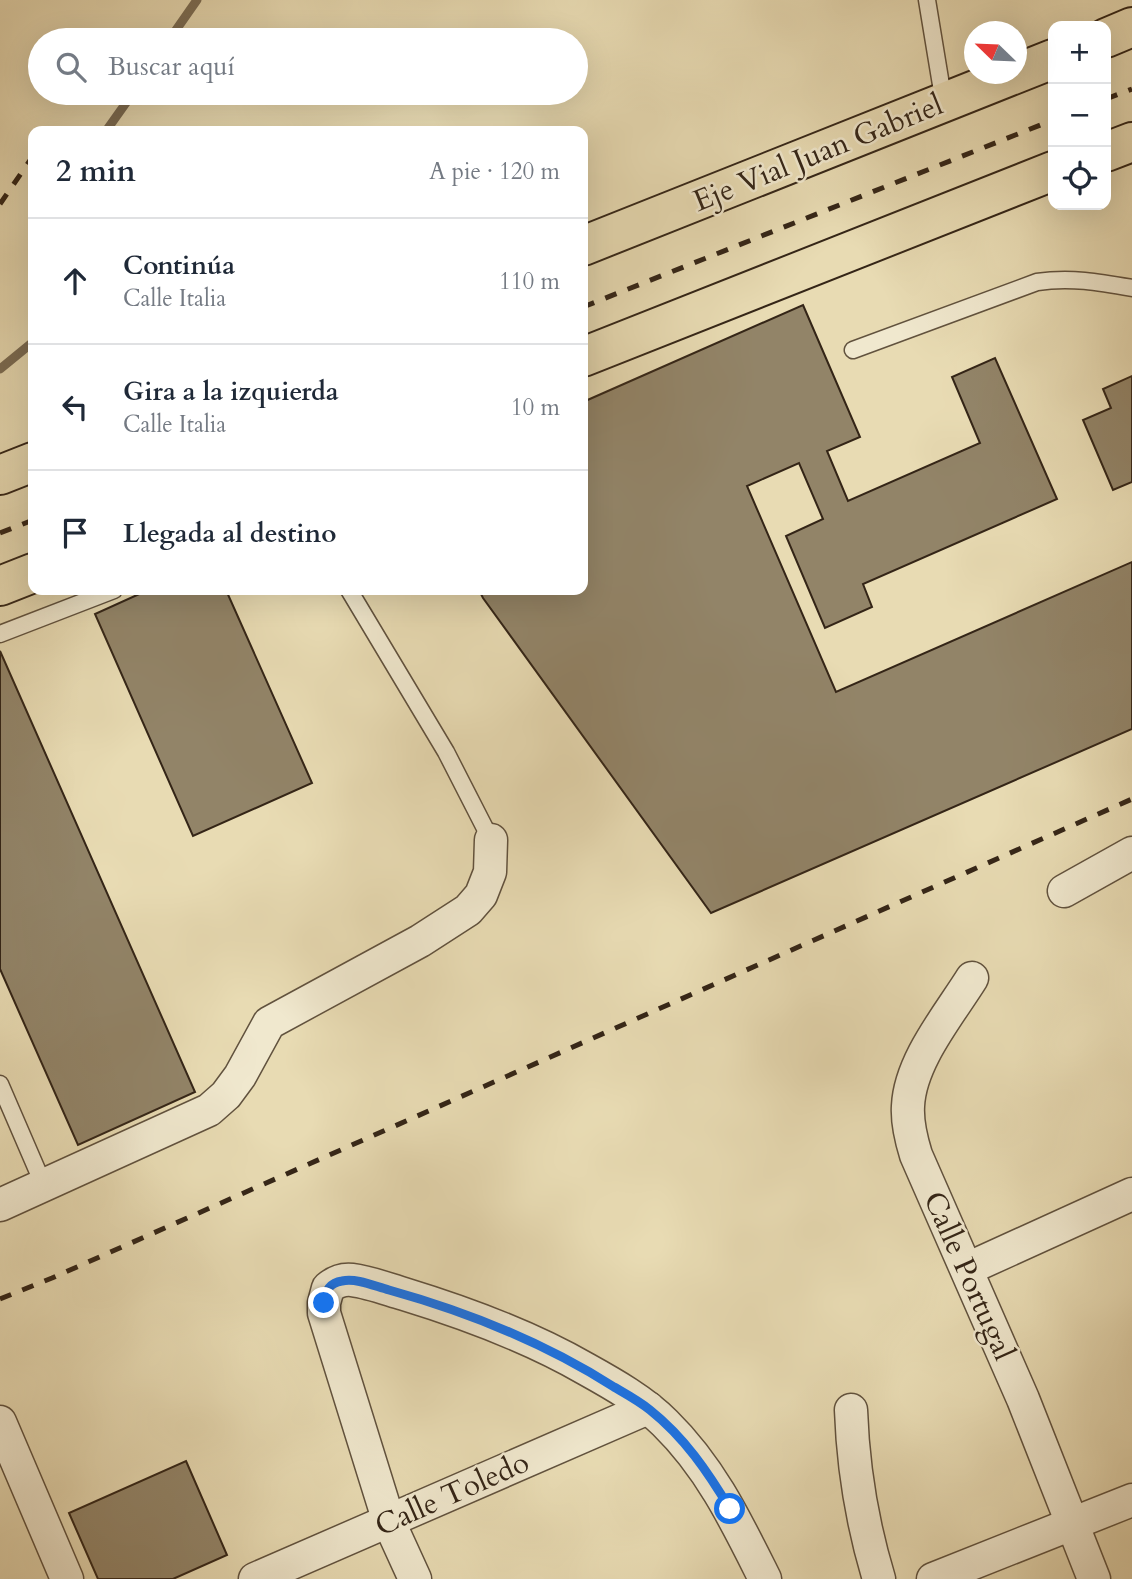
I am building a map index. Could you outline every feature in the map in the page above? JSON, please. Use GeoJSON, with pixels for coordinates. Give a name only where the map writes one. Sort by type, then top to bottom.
{"type":"FeatureCollection","features":[{"type":"Feature","properties":{"kind":"main road"},"geometry":{"type":"LineString","coordinates":[[1111,36],[1132,27]]}},
{"type":"Feature","properties":{"kind":"main road","name":"Eje Vial Juan Gabriel"},"geometry":{"type":"LineString","coordinates":[[588,244],[1048,61]]}},
{"type":"Feature","properties":{"kind":"main road"},"geometry":{"type":"LineString","coordinates":[[1111,150],[1132,142]]}},
{"type":"Feature","properties":{"kind":"main road"},"geometry":{"type":"LineString","coordinates":[[588,355],[1048,173]]}},
{"type":"Feature","properties":{"kind":"main road"},"geometry":{"type":"LineString","coordinates":[[0,475],[28,464]]}},
{"type":"Feature","properties":{"kind":"main road"},"geometry":{"type":"LineString","coordinates":[[0,586],[28,575]]}},
{"type":"Feature","properties":{"kind":"street"},"geometry":{"type":"LineString","coordinates":[[0,1205],[209,1110],[226,1095],[240,1076],[269,1023],[420,941],[468,910],[481,894],[490,872],[491,840]]}},
{"type":"Feature","properties":{"kind":"street"},"geometry":{"type":"LineString","coordinates":[[1063,891],[1132,853]]}},
{"type":"Feature","properties":{"kind":"street","name":"Calle Portugal"},"geometry":{"type":"LineString","coordinates":[[972,978],[921,1059],[912,1083],[908,1105],[909,1130],[916,1155],[1023,1399],[1094,1579]]}},
{"type":"Feature","properties":{"kind":"street"},"geometry":{"type":"LineString","coordinates":[[967,1269],[1132,1194]]}},
{"type":"Feature","properties":{"kind":"street"},"geometry":{"type":"LineString","coordinates":[[415,1579],[389,1522],[324,1313],[328,1288],[341,1281],[353,1280],[486,1322],[586,1369],[648,1408],[686,1445],[707,1471],[730,1509],[765,1579]]}},
{"type":"Feature","properties":{"kind":"street","name":"Calle Toledo"},"geometry":{"type":"LineString","coordinates":[[255,1579],[648,1408]]}},
{"type":"Feature","properties":{"kind":"street"},"geometry":{"type":"LineString","coordinates":[[851,1410],[860,1500],[879,1579]]}},
{"type":"Feature","properties":{"kind":"street"},"geometry":{"type":"LineString","coordinates":[[0,1422],[66,1579]]}},
{"type":"Feature","properties":{"kind":"street"},"geometry":{"type":"LineString","coordinates":[[933,1579],[1132,1500]]}},
{"type":"Feature","properties":{"kind":"lane"},"geometry":{"type":"LineString","coordinates":[[927,0],[944,103]]}},
{"type":"Feature","properties":{"kind":"lane"},"geometry":{"type":"LineString","coordinates":[[853,350],[1037,282],[1059,278],[1132,288]]}},
{"type":"Feature","properties":{"kind":"lane"},"geometry":{"type":"LineString","coordinates":[[0,634],[101,595]]}},
{"type":"Feature","properties":{"kind":"lane"},"geometry":{"type":"LineString","coordinates":[[352,595],[446,752],[491,840]]}},
{"type":"Feature","properties":{"kind":"lane"},"geometry":{"type":"LineString","coordinates":[[0,1084],[44,1186]]}},
{"type":"Feature","properties":{"kind":"building"},"geometry":{"type":"Polygon","coordinates":[[[803,305],[860,437],[827,451],[848,501],[980,443],[952,377],[995,358],[1057,499],[863,584],[872,607],[825,628],[786,536],[823,519],[799,463],[747,486],[836,692],[1132,562],[1132,729],[711,913],[482,595],[588,595],[588,400],[803,305]]]}},
{"type":"Feature","properties":{"kind":"building"},"geometry":{"type":"Polygon","coordinates":[[[1132,376],[1132,482],[1113,490],[1083,420],[1111,408],[1103,389],[1132,376]]]}},
{"type":"Feature","properties":{"kind":"building"},"geometry":{"type":"Polygon","coordinates":[[[137,595],[228,595],[312,783],[193,836],[95,614],[137,595]]]}},
{"type":"Feature","properties":{"kind":"building"},"geometry":{"type":"Polygon","coordinates":[[[0,651],[195,1092],[78,1145],[0,969],[0,651]]]}},
{"type":"Feature","properties":{"kind":"building"},"geometry":{"type":"Polygon","coordinates":[[[186,1461],[227,1555],[173,1579],[98,1579],[69,1513],[186,1461]]]}},
{"type":"Feature","properties":{"kind":"waterway"},"geometry":{"type":"LineString","coordinates":[[177,28],[197,0]]}},
{"type":"Feature","properties":{"kind":"waterway"},"geometry":{"type":"LineString","coordinates":[[110,126],[124,105]]}},
{"type":"Feature","properties":{"kind":"waterway"},"geometry":{"type":"LineString","coordinates":[[0,369],[28,346]]}},
{"type":"Feature","properties":{"kind":"railway"},"geometry":{"type":"LineString","coordinates":[[1111,97],[1132,89]]}},
{"type":"Feature","properties":{"kind":"railway"},"geometry":{"type":"LineString","coordinates":[[588,305],[1048,122]]}},
{"type":"Feature","properties":{"kind":"railway"},"geometry":{"type":"LineString","coordinates":[[0,204],[28,163]]}},
{"type":"Feature","properties":{"kind":"railway"},"geometry":{"type":"LineString","coordinates":[[0,533],[28,522]]}},
{"type":"Feature","properties":{"kind":"railway"},"geometry":{"type":"LineString","coordinates":[[0,1299],[1132,799]]}},
{"type":"Feature","properties":{"kind":"route"},"geometry":{"type":"LineString","coordinates":[[324,1303],[328,1288],[334,1283],[353,1280],[439,1305],[539,1345],[586,1369],[648,1408],[686,1445],[707,1471],[730,1509]]}}]}
